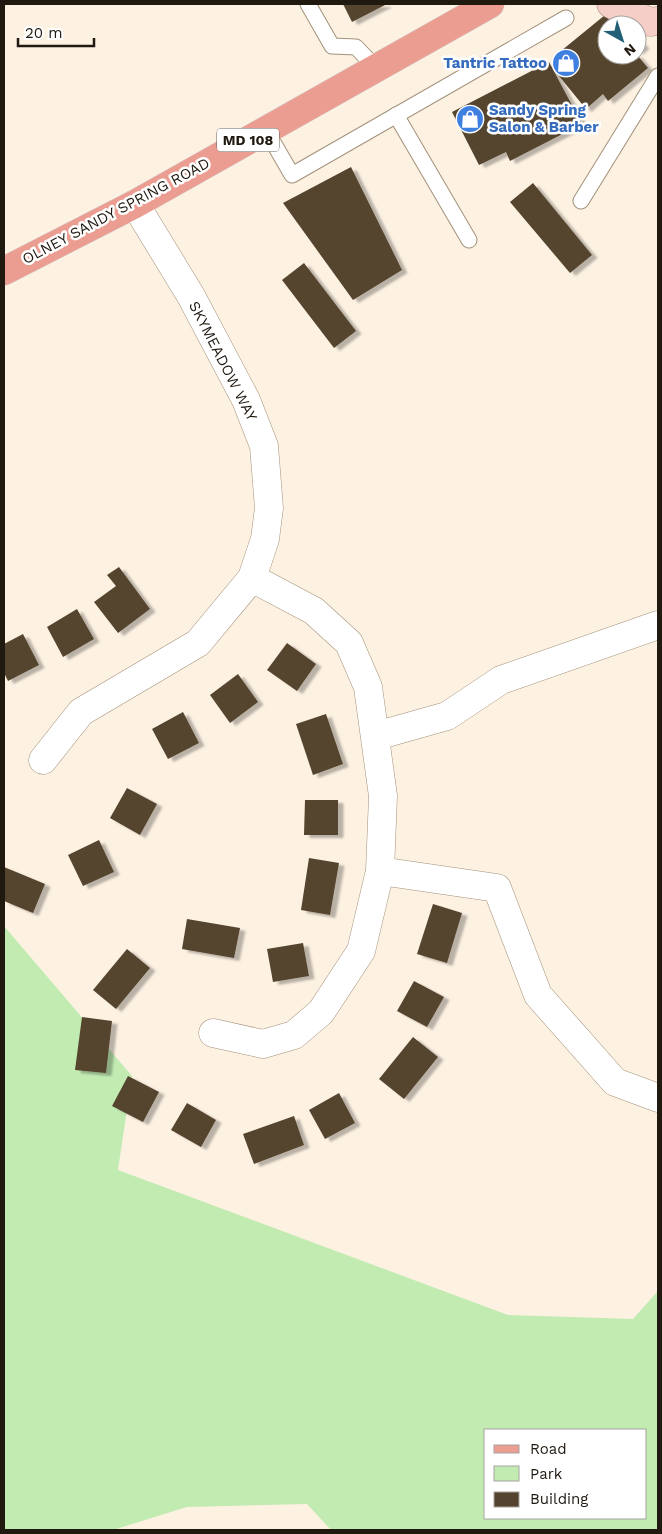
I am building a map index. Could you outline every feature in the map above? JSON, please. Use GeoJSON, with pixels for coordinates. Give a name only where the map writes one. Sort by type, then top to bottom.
{"type":"FeatureCollection","features":[{"type":"Feature","properties":{"kind":"main road","name":"OLNEY SANDY SPRING ROAD"},"geometry":{"type":"LineString","coordinates":[[4,271],[135,204],[490,4]]}},
{"type":"Feature","properties":{"kind":"street"},"geometry":{"type":"LineString","coordinates":[[611,4],[658,24]]}},
{"type":"Feature","properties":{"kind":"street","name":"SKYMEADOW WAY"},"geometry":{"type":"LineString","coordinates":[[43,760],[80,712],[198,643],[252,578],[265,539],[269,508],[264,446],[241,392],[191,296],[135,204]]}},
{"type":"Feature","properties":{"kind":"street"},"geometry":{"type":"LineString","coordinates":[[213,1033],[263,1044],[294,1035],[321,1012],[361,951],[380,871],[384,796],[376,736],[368,687],[349,643],[314,611],[252,578]]}},
{"type":"Feature","properties":{"kind":"street"},"geometry":{"type":"LineString","coordinates":[[376,736],[447,716],[501,680],[658,625]]}},
{"type":"Feature","properties":{"kind":"street"},"geometry":{"type":"LineString","coordinates":[[380,871],[496,888],[538,995],[615,1082],[658,1098]]}},
{"type":"Feature","properties":{"kind":"lane"},"geometry":{"type":"LineString","coordinates":[[308,4],[332,46],[356,46],[376,68]]}},
{"type":"Feature","properties":{"kind":"lane"},"geometry":{"type":"LineString","coordinates":[[266,130],[292,175],[566,18]]}},
{"type":"Feature","properties":{"kind":"lane"},"geometry":{"type":"LineString","coordinates":[[581,201],[658,76]]}},
{"type":"Feature","properties":{"kind":"lane"},"geometry":{"type":"LineString","coordinates":[[396,115],[469,240]]}},
{"type":"Feature","properties":{"kind":"green space"},"geometry":{"type":"Polygon","coordinates":[[[4,926],[132,1076],[118,1170],[508,1315],[633,1319],[658,1291],[658,1530],[331,1530],[307,1504],[187,1507],[113,1530],[4,1530],[4,926]]]}},
{"type":"Feature","properties":{"kind":"building"},"geometry":{"type":"Polygon","coordinates":[[[343,4],[387,4],[352,22],[343,4]]]}},
{"type":"Feature","properties":{"kind":"building"},"geometry":{"type":"Polygon","coordinates":[[[597,22],[597,65],[645,65],[648,68],[608,101],[603,94],[586,109],[559,76],[567,69],[556,55],[597,22]]]}},
{"type":"Feature","properties":{"kind":"building"},"geometry":{"type":"Polygon","coordinates":[[[549,62],[582,124],[510,161],[506,152],[479,165],[452,112],[549,62]]]}},
{"type":"Feature","properties":{"kind":"building"},"geometry":{"type":"Polygon","coordinates":[[[351,167],[402,270],[353,300],[283,203],[351,167]]]}},
{"type":"Feature","properties":{"kind":"building"},"geometry":{"type":"Polygon","coordinates":[[[533,183],[592,255],[570,273],[510,202],[533,183]]]}},
{"type":"Feature","properties":{"kind":"building"},"geometry":{"type":"Polygon","coordinates":[[[304,263],[356,331],[334,348],[282,280],[304,263]]]}},
{"type":"Feature","properties":{"kind":"building"},"geometry":{"type":"Polygon","coordinates":[[[119,567],[150,609],[118,633],[94,602],[116,586],[107,575],[119,567]]]}},
{"type":"Feature","properties":{"kind":"building"},"geometry":{"type":"Polygon","coordinates":[[[77,609],[94,639],[63,657],[47,627],[77,609]]]}},
{"type":"Feature","properties":{"kind":"building"},"geometry":{"type":"Polygon","coordinates":[[[23,634],[39,665],[8,681],[4,673],[4,644],[23,634]]]}},
{"type":"Feature","properties":{"kind":"building"},"geometry":{"type":"Polygon","coordinates":[[[287,643],[316,664],[297,691],[267,670],[287,643]]]}},
{"type":"Feature","properties":{"kind":"building"},"geometry":{"type":"Polygon","coordinates":[[[238,674],[258,702],[230,723],[210,695],[238,674]]]}},
{"type":"Feature","properties":{"kind":"building"},"geometry":{"type":"Polygon","coordinates":[[[183,712],[199,743],[168,759],[152,729],[183,712]]]}},
{"type":"Feature","properties":{"kind":"building"},"geometry":{"type":"Polygon","coordinates":[[[326,714],[343,764],[313,775],[296,724],[326,714]]]}},
{"type":"Feature","properties":{"kind":"building"},"geometry":{"type":"Polygon","coordinates":[[[127,788],[157,804],[140,835],[110,818],[127,788]]]}},
{"type":"Feature","properties":{"kind":"building"},"geometry":{"type":"Polygon","coordinates":[[[305,800],[338,800],[338,835],[304,835],[305,800]]]}},
{"type":"Feature","properties":{"kind":"building"},"geometry":{"type":"Polygon","coordinates":[[[99,840],[114,872],[83,886],[68,855],[99,840]]]}},
{"type":"Feature","properties":{"kind":"building"},"geometry":{"type":"Polygon","coordinates":[[[309,858],[339,863],[330,915],[301,910],[309,858]]]}},
{"type":"Feature","properties":{"kind":"building"},"geometry":{"type":"Polygon","coordinates":[[[4,867],[45,884],[33,913],[4,901],[4,867]]]}},
{"type":"Feature","properties":{"kind":"building"},"geometry":{"type":"Polygon","coordinates":[[[433,904],[462,913],[447,963],[417,954],[433,904]]]}},
{"type":"Feature","properties":{"kind":"building"},"geometry":{"type":"Polygon","coordinates":[[[187,919],[240,928],[234,958],[182,949],[187,919]]]}},
{"type":"Feature","properties":{"kind":"building"},"geometry":{"type":"Polygon","coordinates":[[[303,943],[309,976],[273,982],[267,949],[303,943]]]}},
{"type":"Feature","properties":{"kind":"building"},"geometry":{"type":"Polygon","coordinates":[[[127,949],[150,968],[116,1009],[93,990],[127,949]]]}},
{"type":"Feature","properties":{"kind":"building"},"geometry":{"type":"Polygon","coordinates":[[[414,981],[444,997],[427,1027],[397,1011],[414,981]]]}},
{"type":"Feature","properties":{"kind":"building"},"geometry":{"type":"Polygon","coordinates":[[[82,1017],[112,1021],[106,1073],[75,1070],[82,1017]]]}},
{"type":"Feature","properties":{"kind":"building"},"geometry":{"type":"Polygon","coordinates":[[[413,1037],[438,1057],[404,1099],[379,1079],[413,1037]]]}},
{"type":"Feature","properties":{"kind":"building"},"geometry":{"type":"Polygon","coordinates":[[[128,1076],[159,1092],[143,1122],[112,1106],[128,1076]]]}},
{"type":"Feature","properties":{"kind":"building"},"geometry":{"type":"Polygon","coordinates":[[[339,1093],[355,1123],[325,1139],[309,1110],[339,1093]]]}},
{"type":"Feature","properties":{"kind":"building"},"geometry":{"type":"Polygon","coordinates":[[[187,1103],[216,1120],[201,1147],[171,1130],[187,1103]]]}},
{"type":"Feature","properties":{"kind":"building"},"geometry":{"type":"Polygon","coordinates":[[[294,1116],[304,1145],[254,1164],[243,1134],[294,1116]]]}},
{"type":"Feature","properties":{"kind":"place","name":"Tantric Tattoo"},"geometry":{"type":"Point","coordinates":[566,63]}},
{"type":"Feature","properties":{"kind":"place","name":"Sandy Spring Salon & Barber"},"geometry":{"type":"Point","coordinates":[470,119]}}]}
